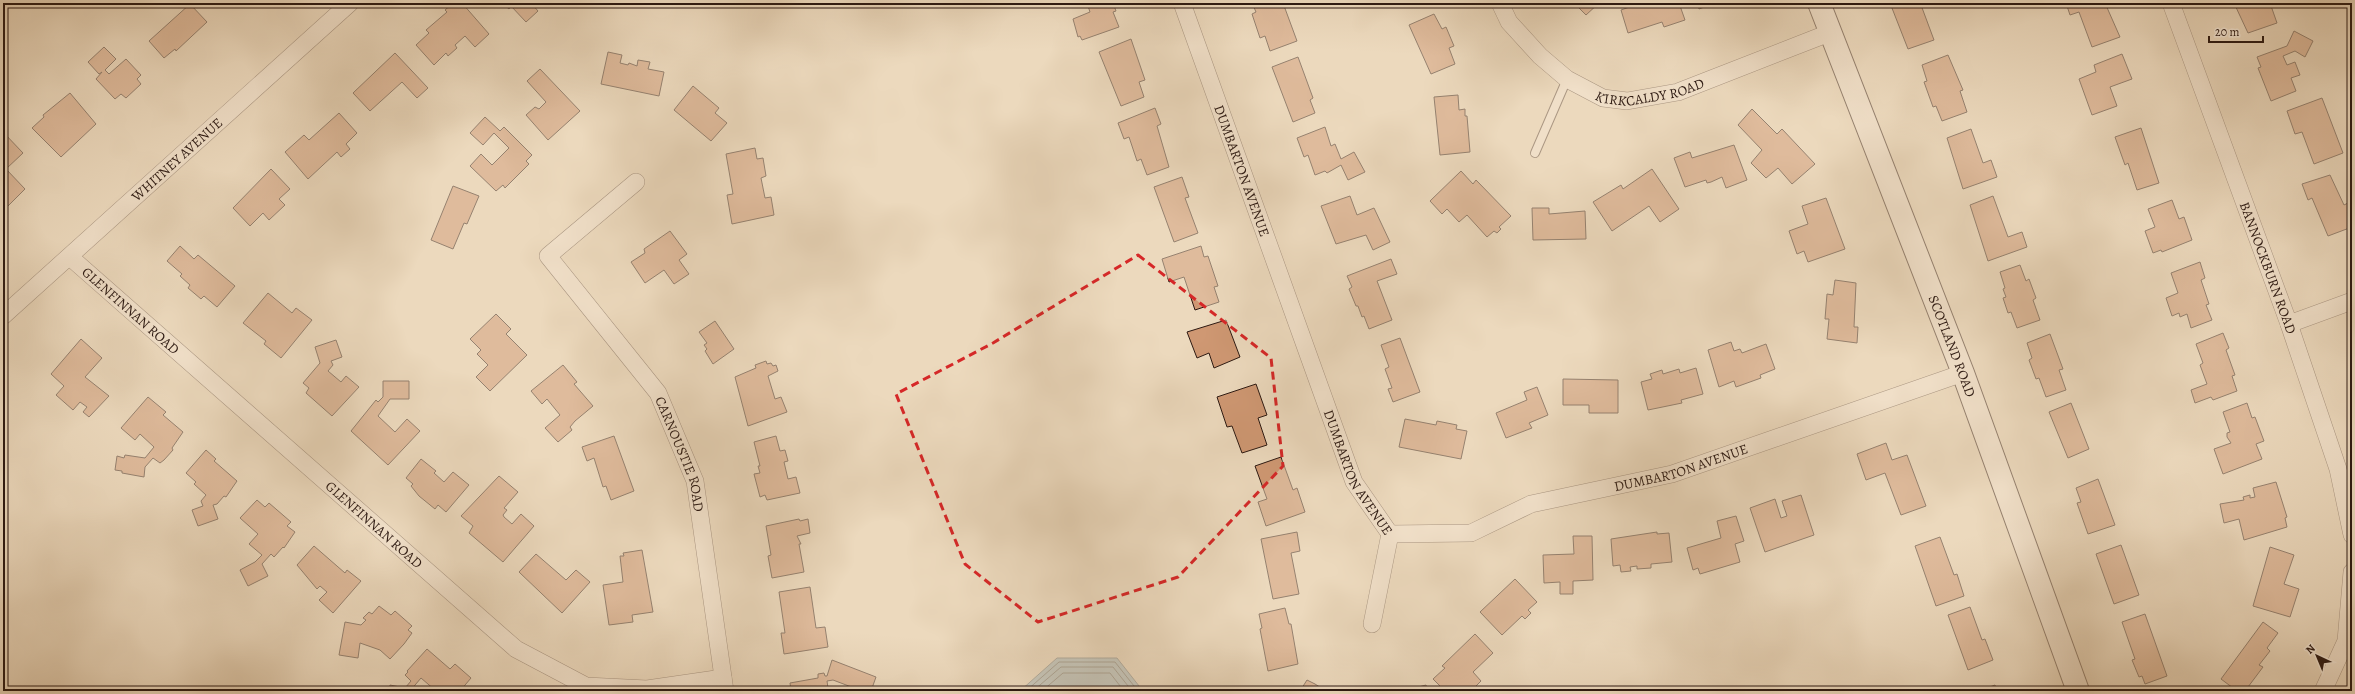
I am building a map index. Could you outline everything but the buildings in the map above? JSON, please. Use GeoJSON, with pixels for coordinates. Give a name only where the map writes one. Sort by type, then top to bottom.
{"type":"FeatureCollection","features":[{"type":"Feature","properties":{"kind":"street","name":"WHITNEY AVENUE"},"geometry":{"type":"LineString","coordinates":[[3,316],[350,3]]}},
{"type":"Feature","properties":{"kind":"street","name":"DUMBARTON AVENUE"},"geometry":{"type":"LineString","coordinates":[[1182,3],[1354,482],[1390,534],[1471,533],[1531,504],[1672,474],[1963,373]]}},
{"type":"Feature","properties":{"kind":"street","name":"KIRKCALDY ROAD"},"geometry":{"type":"LineString","coordinates":[[1500,3],[1509,22],[1540,56],[1568,79],[1603,98],[1627,101],[1678,92],[1829,33]]}},
{"type":"Feature","properties":{"kind":"street","name":"SCOTLAND ROAD"},"geometry":{"type":"LineString","coordinates":[[1819,3],[1829,33],[1963,373],[2078,691]]}},
{"type":"Feature","properties":{"kind":"street","name":"BANNOCKBURN ROAD"},"geometry":{"type":"LineString","coordinates":[[2172,3],[2289,324],[2338,469],[2352,535]]}},
{"type":"Feature","properties":{"kind":"street","name":"CARNOUSTIE ROAD"},"geometry":{"type":"LineString","coordinates":[[636,182],[548,256],[658,393],[695,481],[724,684]]}},
{"type":"Feature","properties":{"kind":"street","name":"GLENFINNAN ROAD"},"geometry":{"type":"LineString","coordinates":[[70,257],[516,649],[586,686],[647,689],[724,684]]}},
{"type":"Feature","properties":{"kind":"street"},"geometry":{"type":"LineString","coordinates":[[2289,324],[2352,300]]}},
{"type":"Feature","properties":{"kind":"street"},"geometry":{"type":"LineString","coordinates":[[1372,624],[1390,534]]}},
{"type":"Feature","properties":{"kind":"street"},"geometry":{"type":"LineString","coordinates":[[2323,691],[2346,641],[2352,572]]}},
{"type":"Feature","properties":{"kind":"lane"},"geometry":{"type":"LineString","coordinates":[[1535,153],[1568,79]]}},
{"type":"Feature","properties":{"kind":"highlighted area"},"geometry":{"type":"Polygon","coordinates":[[[1138,255],[1271,358],[1283,466],[1178,577],[1038,622],[965,564],[896,394],[993,343],[1138,255]]]}},
{"type":"Feature","properties":{"kind":"water"},"geometry":{"type":"Polygon","coordinates":[[[1057,658],[1117,658],[1143,691],[1020,691],[1057,658]]]}}]}
